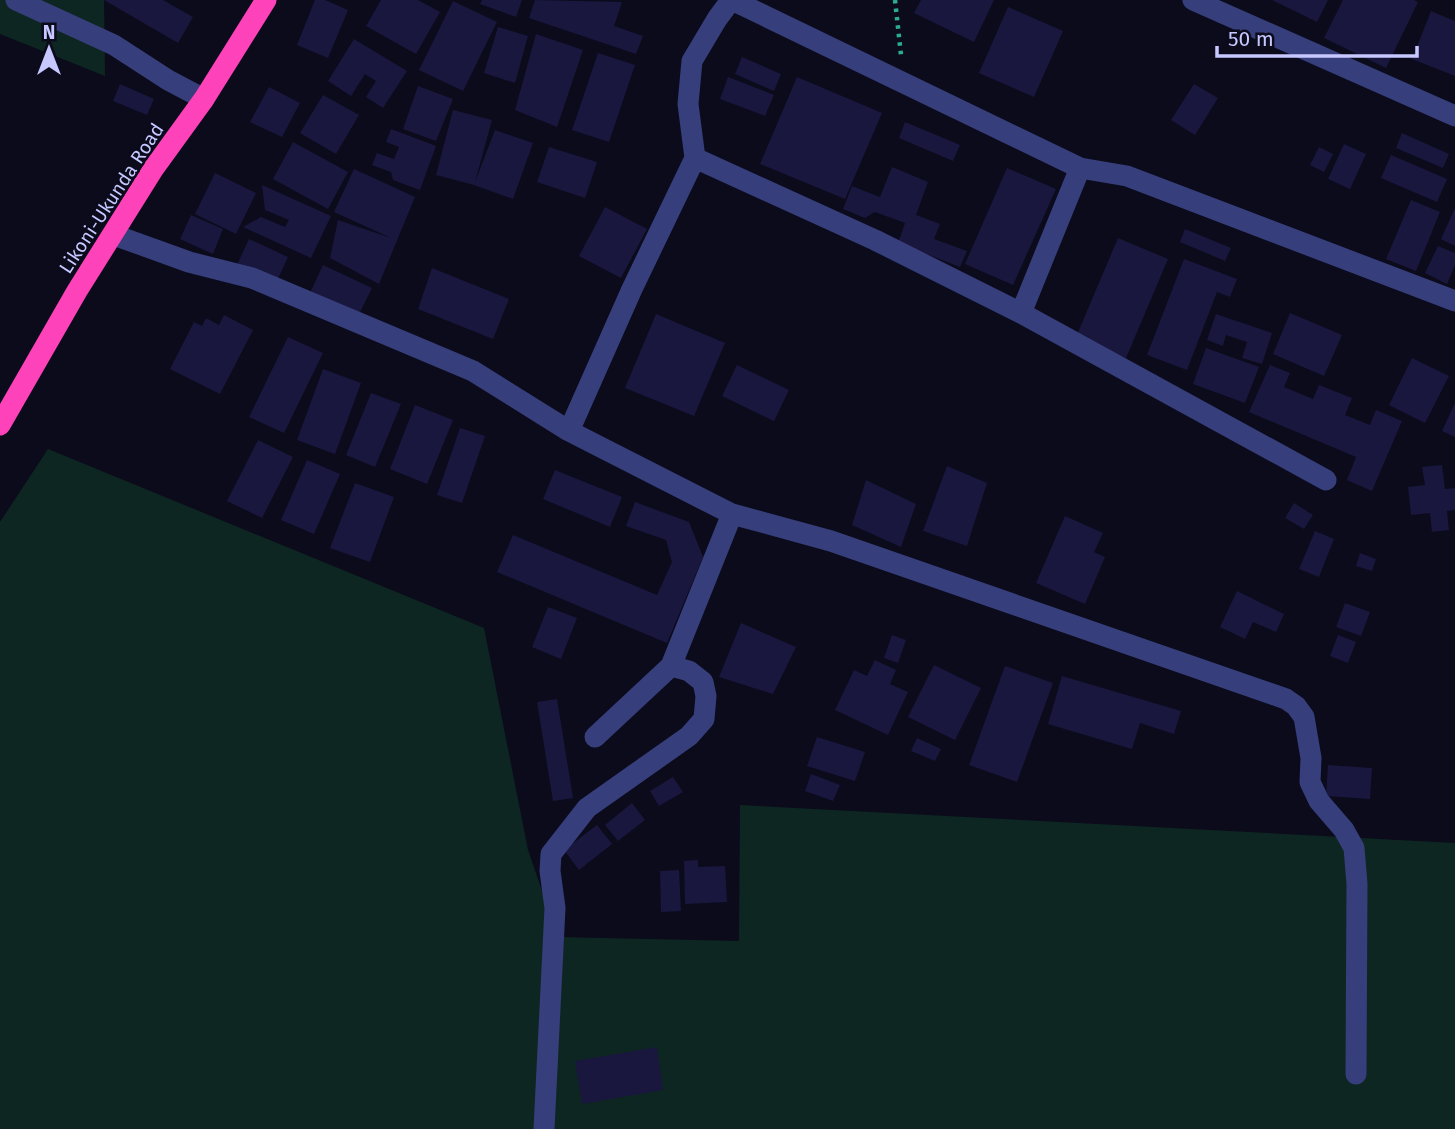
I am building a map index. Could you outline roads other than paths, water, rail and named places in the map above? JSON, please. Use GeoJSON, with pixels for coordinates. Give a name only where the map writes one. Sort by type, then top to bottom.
{"type":"FeatureCollection","features":[{"type":"Feature","properties":{"kind":"highway","name":"Likoni-Ukunda Road"},"geometry":{"type":"LineString","coordinates":[[0,425],[64,314],[154,168],[204,99],[266,0]]}},
{"type":"Feature","properties":{"kind":"street"},"geometry":{"type":"LineString","coordinates":[[16,0],[114,45],[167,80],[204,99]]}},
{"type":"Feature","properties":{"kind":"street"},"geometry":{"type":"LineString","coordinates":[[569,431],[632,289],[695,158],[688,104],[692,61],[717,19],[732,0],[1080,168],[1139,180],[1455,301]]}},
{"type":"Feature","properties":{"kind":"street"},"geometry":{"type":"LineString","coordinates":[[1193,0],[1455,116]]}},
{"type":"Feature","properties":{"kind":"street"},"geometry":{"type":"LineString","coordinates":[[695,158],[875,240],[1021,313],[1326,480]]}},
{"type":"Feature","properties":{"kind":"street"},"geometry":{"type":"LineString","coordinates":[[1021,313],[1080,168]]}},
{"type":"Feature","properties":{"kind":"street"},"geometry":{"type":"LineString","coordinates":[[114,235],[189,262],[252,278],[472,371],[569,431],[732,514],[831,541],[1286,699],[1296,706],[1304,717],[1311,758],[1310,782],[1319,801],[1344,830],[1354,848],[1357,884],[1356,1074]]}},
{"type":"Feature","properties":{"kind":"street"},"geometry":{"type":"LineString","coordinates":[[595,737],[671,666],[732,514]]}},
{"type":"Feature","properties":{"kind":"street"},"geometry":{"type":"LineString","coordinates":[[544,1129],[555,908],[550,871],[551,854],[587,808],[689,736],[704,719],[706,696],[703,682],[689,671],[671,666]]}}]}
